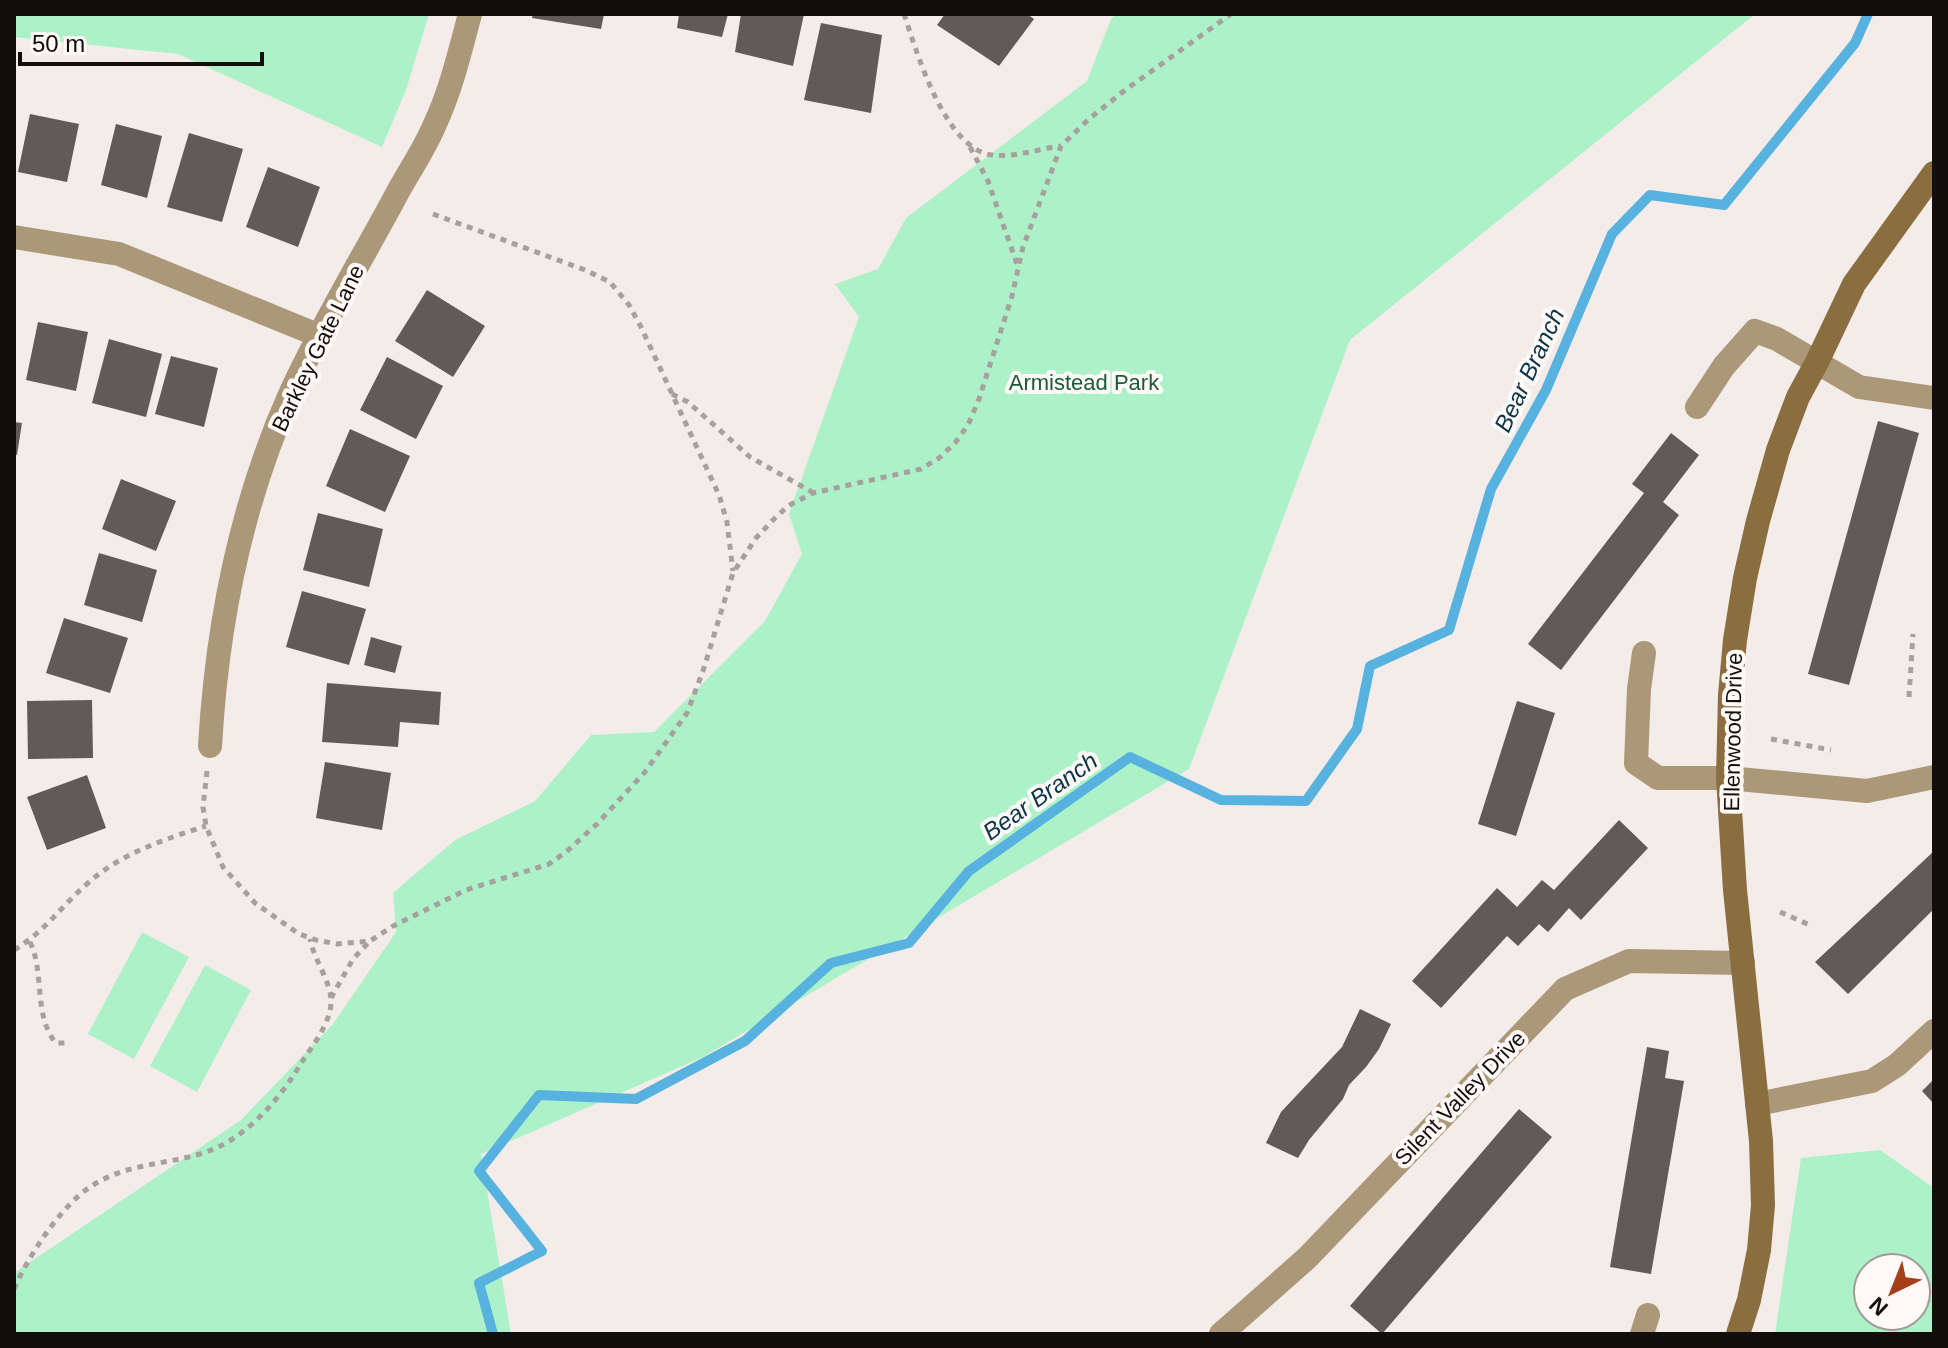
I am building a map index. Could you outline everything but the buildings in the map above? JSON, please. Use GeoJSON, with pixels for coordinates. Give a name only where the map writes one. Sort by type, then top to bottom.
{"type":"FeatureCollection","features":[{"type":"Feature","properties":{"kind":"street","name":"Barkley Gate Lane"},"geometry":{"type":"LineString","coordinates":[[210,746],[218,656],[245,522],[271,443],[320,336],[436,124],[470,14]]}},
{"type":"Feature","properties":{"kind":"street","name":"Ellenwood Drive"},"geometry":{"type":"LineString","coordinates":[[1738,1334],[1749,1300],[1759,1250],[1763,1205],[1728,778],[1735,640],[1748,564],[1778,450],[1798,397],[1854,284],[1934,173]]}},
{"type":"Feature","properties":{"kind":"street"},"geometry":{"type":"LineString","coordinates":[[14,237],[119,254],[320,336]]}},
{"type":"Feature","properties":{"kind":"street"},"geometry":{"type":"LineString","coordinates":[[1697,407],[1724,366],[1755,331],[1777,339],[1859,387],[1934,398]]}},
{"type":"Feature","properties":{"kind":"street"},"geometry":{"type":"LineString","coordinates":[[1644,653],[1636,763],[1658,778],[1728,778],[1867,791],[1934,777]]}},
{"type":"Feature","properties":{"kind":"street","name":"Silent Valley Drive"},"geometry":{"type":"LineString","coordinates":[[1221,1334],[1307,1258],[1565,989],[1629,961],[1743,963]]}},
{"type":"Feature","properties":{"kind":"street"},"geometry":{"type":"LineString","coordinates":[[1757,1104],[1872,1081],[1897,1065],[1934,1031]]}},
{"type":"Feature","properties":{"kind":"path"},"geometry":{"type":"LineString","coordinates":[[904,14],[945,116],[970,146],[988,181],[1018,267]]}},
{"type":"Feature","properties":{"kind":"path"},"geometry":{"type":"LineString","coordinates":[[14,1289],[64,1211],[89,1187],[122,1170],[201,1154],[222,1144],[269,1109],[313,1045],[329,1014],[331,999],[353,959],[370,941],[393,926],[466,890],[549,864],[597,824],[645,772],[687,713],[708,657],[733,573],[756,538],[788,506],[813,493],[921,469],[939,458],[968,425],[1012,296],[1023,247],[1061,146],[1124,91],[1231,14]]}},
{"type":"Feature","properties":{"kind":"path"},"geometry":{"type":"LineString","coordinates":[[970,146],[991,155],[1013,155],[1061,146]]}},
{"type":"Feature","properties":{"kind":"path"},"geometry":{"type":"LineString","coordinates":[[433,214],[610,282],[629,305],[641,327],[719,495],[727,522],[733,573]]}},
{"type":"Feature","properties":{"kind":"path"},"geometry":{"type":"LineString","coordinates":[[672,394],[688,402],[750,457],[813,493]]}},
{"type":"Feature","properties":{"kind":"path"},"geometry":{"type":"LineString","coordinates":[[1909,697],[1913,634]]}},
{"type":"Feature","properties":{"kind":"path"},"geometry":{"type":"LineString","coordinates":[[1771,739],[1831,750]]}},
{"type":"Feature","properties":{"kind":"path"},"geometry":{"type":"LineString","coordinates":[[210,746],[203,807],[206,826],[213,848],[234,882],[255,903],[299,934],[337,944],[370,941]]}},
{"type":"Feature","properties":{"kind":"path"},"geometry":{"type":"LineString","coordinates":[[15,947],[30,942],[89,881],[107,869],[150,846],[206,826]]}},
{"type":"Feature","properties":{"kind":"path"},"geometry":{"type":"LineString","coordinates":[[1780,912],[1812,926]]}},
{"type":"Feature","properties":{"kind":"path"},"geometry":{"type":"LineString","coordinates":[[310,938],[331,999]]}},
{"type":"Feature","properties":{"kind":"path"},"geometry":{"type":"LineString","coordinates":[[30,942],[37,961],[43,1015],[48,1030],[56,1043],[65,1043]]}},
{"type":"Feature","properties":{"kind":"green space"},"geometry":{"type":"Polygon","coordinates":[[[14,14],[429,14],[406,90],[382,147],[178,54],[14,37],[14,14]]]}},
{"type":"Feature","properties":{"kind":"green space","name":"Armistead Park"},"geometry":{"type":"Polygon","coordinates":[[[1117,14],[1755,14],[1350,340],[1189,769],[703,1057],[481,1154],[511,1334],[14,1334],[14,1273],[241,1120],[333,1024],[396,932],[393,893],[455,840],[535,801],[591,735],[654,732],[765,621],[802,554],[789,514],[859,317],[835,284],[878,269],[906,218],[1087,81],[1111,19],[1117,14]]]}},
{"type":"Feature","properties":{"kind":"green space"},"geometry":{"type":"Polygon","coordinates":[[[142,932],[189,957],[134,1059],[88,1034],[142,932]]]}},
{"type":"Feature","properties":{"kind":"green space"},"geometry":{"type":"Polygon","coordinates":[[[205,965],[251,990],[197,1092],[150,1066],[205,965]]]}},
{"type":"Feature","properties":{"kind":"green space"},"geometry":{"type":"Polygon","coordinates":[[[1880,1150],[1934,1188],[1934,1334],[1775,1334],[1801,1158],[1880,1150]]]}},
{"type":"Feature","properties":{"kind":"waterway","name":"Bear Branch"},"geometry":{"type":"LineString","coordinates":[[493,1334],[479,1283],[542,1251],[479,1171],[539,1095],[636,1099],[745,1041],[831,963],[909,943],[969,871],[1130,757],[1221,800],[1306,801],[1357,729],[1370,666],[1449,630],[1491,489],[1546,390],[1612,234],[1650,195],[1724,205],[1855,43],[1868,14]]}}]}
